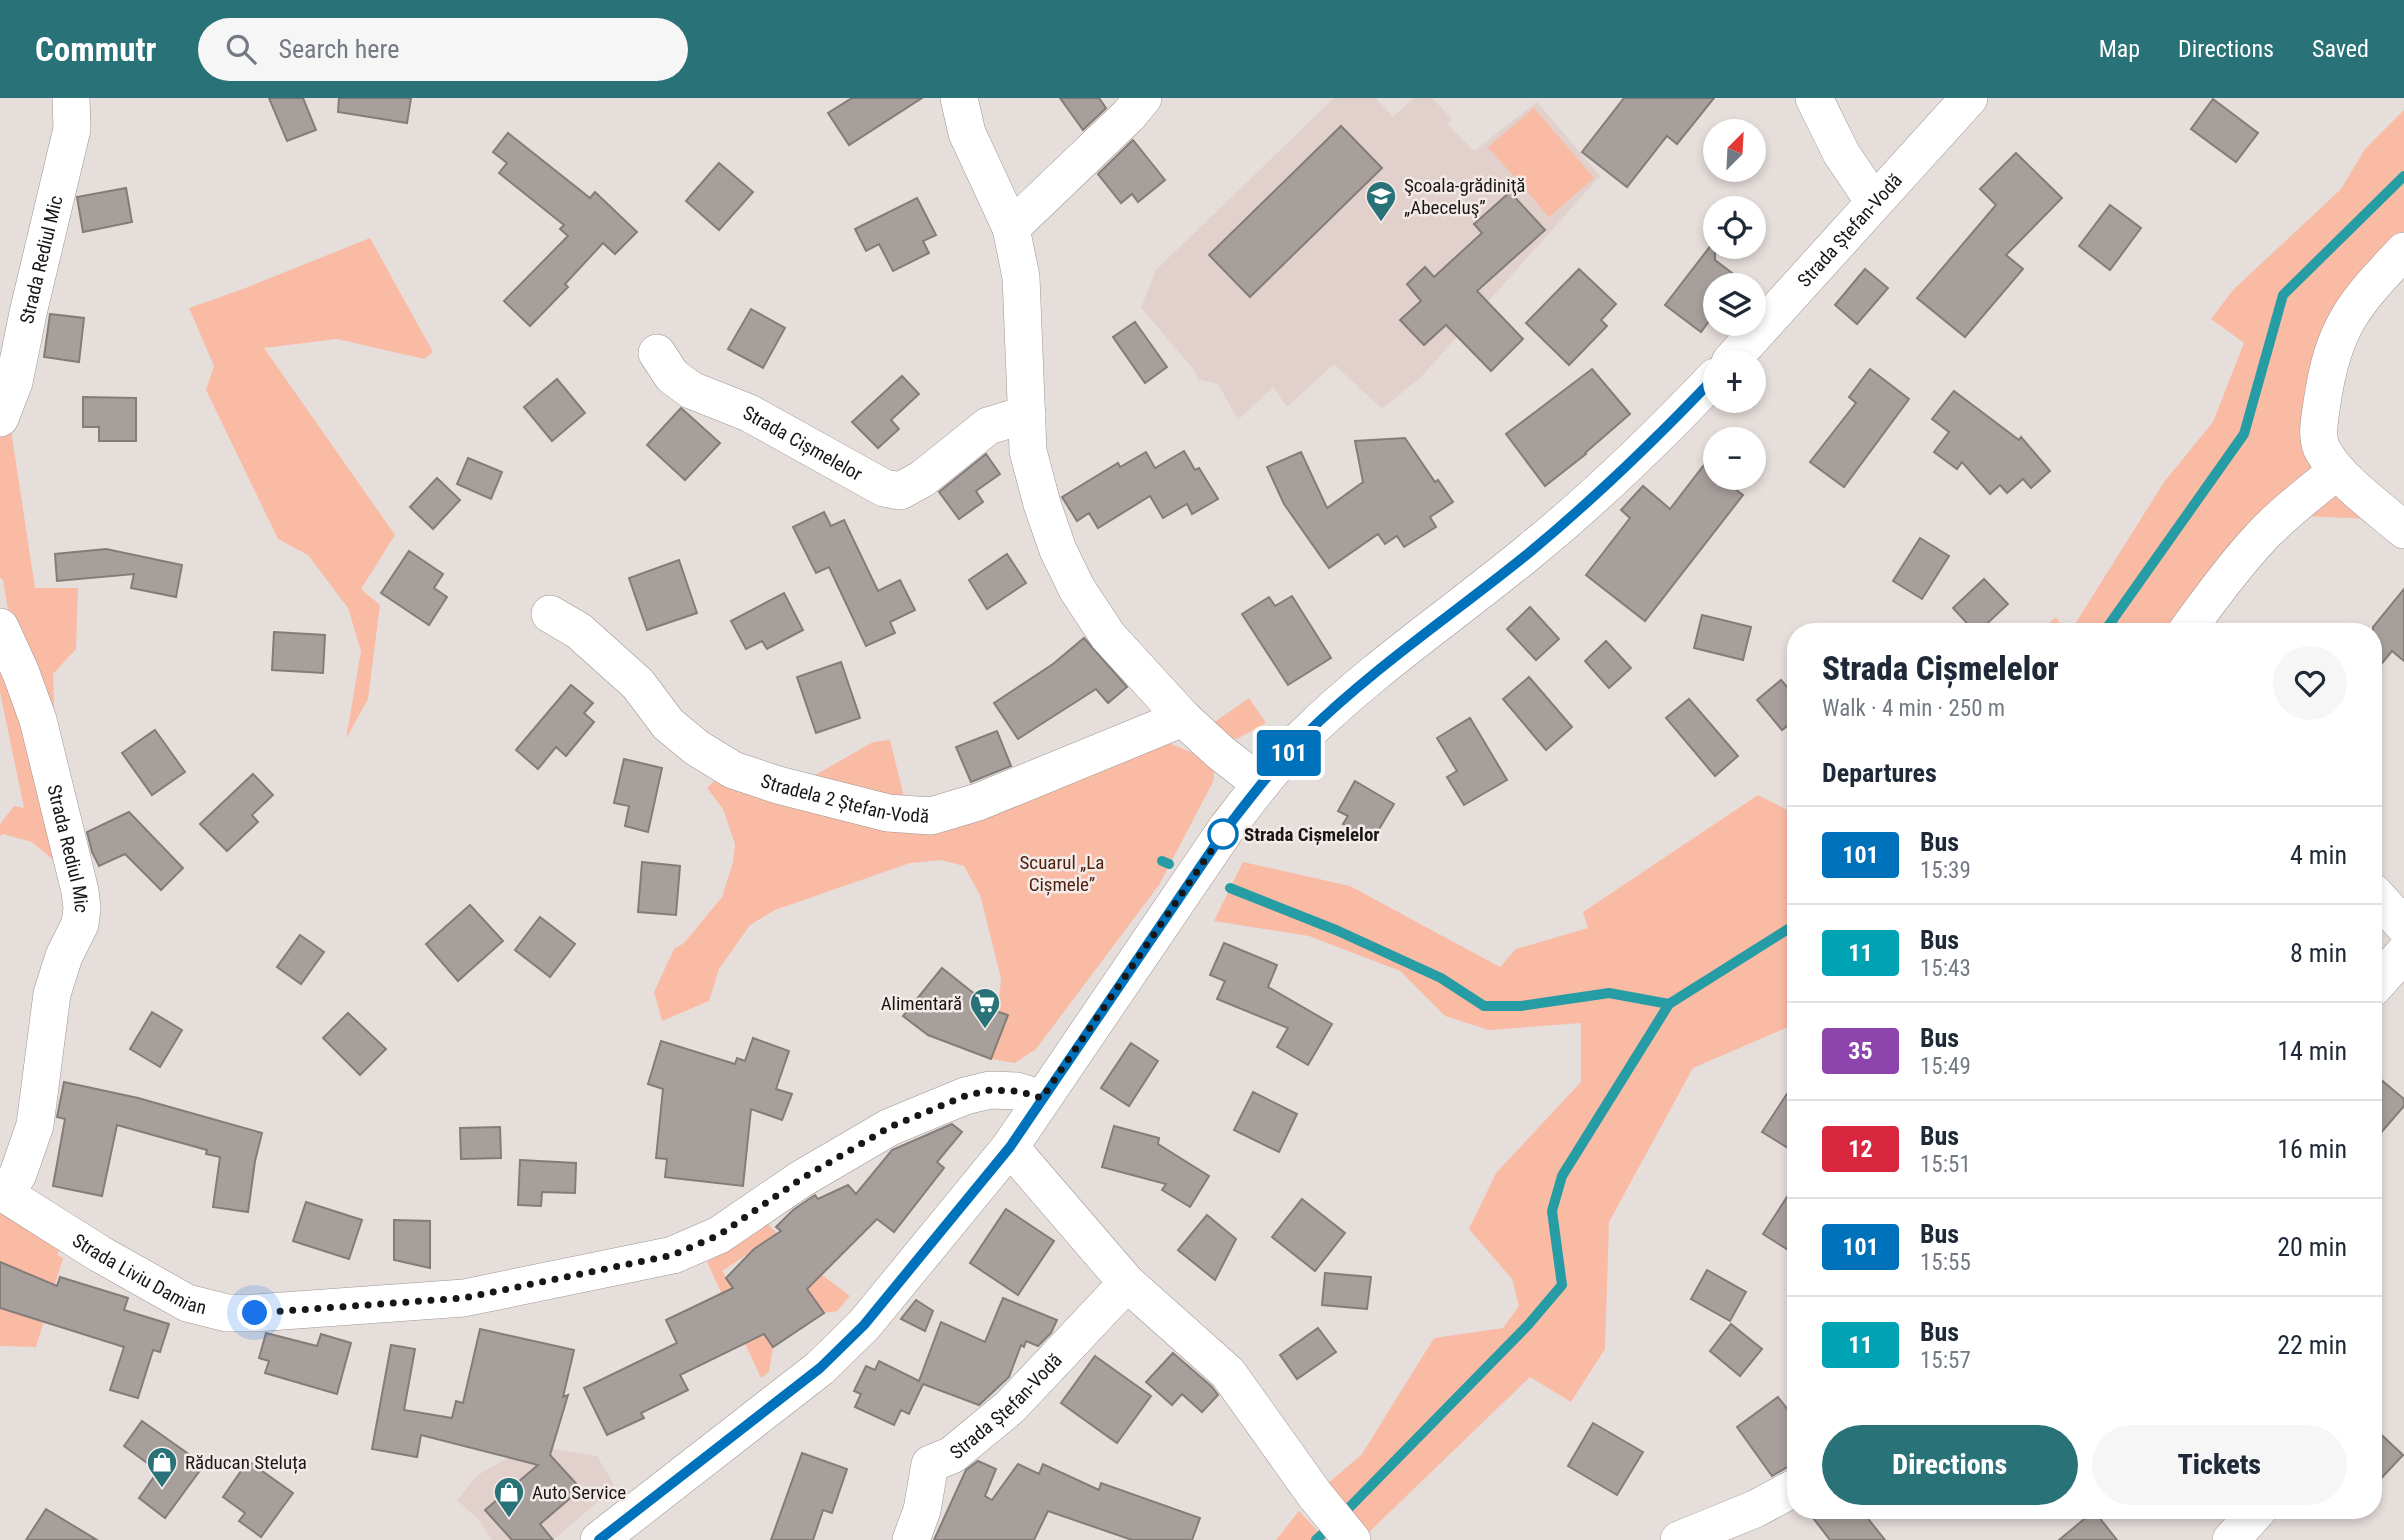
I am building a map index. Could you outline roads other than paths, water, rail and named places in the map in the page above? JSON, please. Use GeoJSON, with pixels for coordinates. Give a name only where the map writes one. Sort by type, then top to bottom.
{"type":"FeatureCollection","features":[{"type":"Feature","properties":{"kind":"street","name":"Strada Rediul Mic"},"geometry":{"type":"LineString","coordinates":[[0,418],[14,382],[72,129],[71,98]]}},
{"type":"Feature","properties":{"kind":"street"},"geometry":{"type":"LineString","coordinates":[[959,98],[967,133],[1011,228],[1021,277],[1028,451],[1058,550],[1077,589],[1108,636],[1183,718],[1221,753],[1261,784]]}},
{"type":"Feature","properties":{"kind":"street"},"geometry":{"type":"LineString","coordinates":[[1011,228],[1129,115],[1143,98]]}},
{"type":"Feature","properties":{"kind":"street"},"geometry":{"type":"LineString","coordinates":[[1814,98],[1841,153],[1874,201]]}},
{"type":"Feature","properties":{"kind":"street","name":"Strada Ștefan-Vodă"},"geometry":{"type":"LineString","coordinates":[[1741,350],[1969,98]]}},
{"type":"Feature","properties":{"kind":"street"},"geometry":{"type":"LineString","coordinates":[[2404,251],[2363,295],[2344,322],[2334,344],[2325,385],[2319,437],[2321,449],[2337,471],[2404,530]]}},
{"type":"Feature","properties":{"kind":"street","name":"Strada Cișmelelor"},"geometry":{"type":"LineString","coordinates":[[657,353],[672,376],[691,390],[749,413],[884,488],[900,491],[922,478],[988,426],[1027,414]]}},
{"type":"Feature","properties":{"kind":"street"},"geometry":{"type":"LineString","coordinates":[[599,1540],[820,1368],[864,1325],[1010,1147],[1226,829],[1303,737],[1531,551],[1614,478],[1703,389]]}},
{"type":"Feature","properties":{"kind":"street"},"geometry":{"type":"LineString","coordinates":[[2193,623],[2260,539],[2295,505],[2337,471]]}},
{"type":"Feature","properties":{"kind":"street","name":"Stradela 2 Ștefan-Vodă"},"geometry":{"type":"LineString","coordinates":[[550,614],[579,631],[638,684],[668,724],[697,748],[733,769],[778,785],[888,813],[931,816],[978,802],[1183,718]]}},
{"type":"Feature","properties":{"kind":"street","name":"Strada Rediul Mic"},"geometry":{"type":"LineString","coordinates":[[0,627],[38,720],[82,908],[80,924],[64,956],[52,994],[35,1125],[18,1174],[3,1192]]}},
{"type":"Feature","properties":{"kind":"street"},"geometry":{"type":"LineString","coordinates":[[2382,902],[2404,926]]}},
{"type":"Feature","properties":{"kind":"street"},"geometry":{"type":"LineString","coordinates":[[2382,978],[2404,953]]}},
{"type":"Feature","properties":{"kind":"street","name":"Strada Liviu Damian"},"geometry":{"type":"LineString","coordinates":[[3,1192],[100,1254],[175,1297],[206,1309],[255,1313],[464,1298],[673,1255],[719,1235],[801,1179],[890,1127],[965,1096],[990,1090],[1017,1091],[1042,1098]]}},
{"type":"Feature","properties":{"kind":"street"},"geometry":{"type":"LineString","coordinates":[[1010,1147],[1128,1283],[1228,1373],[1315,1495],[1352,1540]]}},
{"type":"Feature","properties":{"kind":"street","name":"Strada Ștefan-Vodă"},"geometry":{"type":"LineString","coordinates":[[911,1540],[922,1510],[930,1464],[952,1455],[1010,1407],[1128,1283]]}},
{"type":"Feature","properties":{"kind":"street"},"geometry":{"type":"LineString","coordinates":[[1679,1540],[1755,1509],[1787,1492]]}},
{"type":"Feature","properties":{"kind":"street"},"geometry":{"type":"LineString","coordinates":[[1735,1540],[1755,1509]]}},
{"type":"Feature","properties":{"kind":"street"},"geometry":{"type":"LineString","coordinates":[[2231,1540],[2250,1519]]}},
{"type":"Feature","properties":{"kind":"waterway"},"geometry":{"type":"LineString","coordinates":[[2110,623],[2244,434],[2283,295],[2404,176]]}},
{"type":"Feature","properties":{"kind":"waterway"},"geometry":{"type":"LineString","coordinates":[[1162,861],[1169,864]]}},
{"type":"Feature","properties":{"kind":"waterway"},"geometry":{"type":"LineString","coordinates":[[1230,888],[1336,930],[1441,978],[1484,1006],[1521,1006],[1609,993],[1669,1004]]}},
{"type":"Feature","properties":{"kind":"waterway"},"geometry":{"type":"LineString","coordinates":[[1342,1515],[1528,1325],[1562,1285],[1552,1211],[1562,1176],[1669,1004],[1787,930]]}},
{"type":"Feature","properties":{"kind":"waterway"},"geometry":{"type":"LineString","coordinates":[[1316,1540],[1331,1526]]}},
{"type":"Feature","properties":{"kind":"place","name":"Şcoala-grădiniţă „Abeceluş”"},"geometry":{"type":"Point","coordinates":[1381,223]}},
{"type":"Feature","properties":{"kind":"place","name":"Strada Cișmelelor"},"geometry":{"type":"Point","coordinates":[1223,834]}},
{"type":"Feature","properties":{"kind":"place","name":"Alimentară"},"geometry":{"type":"Point","coordinates":[985,1030]}},
{"type":"Feature","properties":{"kind":"place","name":"Răducan Steluța"},"geometry":{"type":"Point","coordinates":[162,1489]}},
{"type":"Feature","properties":{"kind":"place","name":"Auto Service"},"geometry":{"type":"Point","coordinates":[509,1519]}},
{"type":"Feature","properties":{"kind":"park label","name":"Scuarul „La Cișmele”"},"geometry":{"type":"Point","coordinates":[1062,873]}}]}
